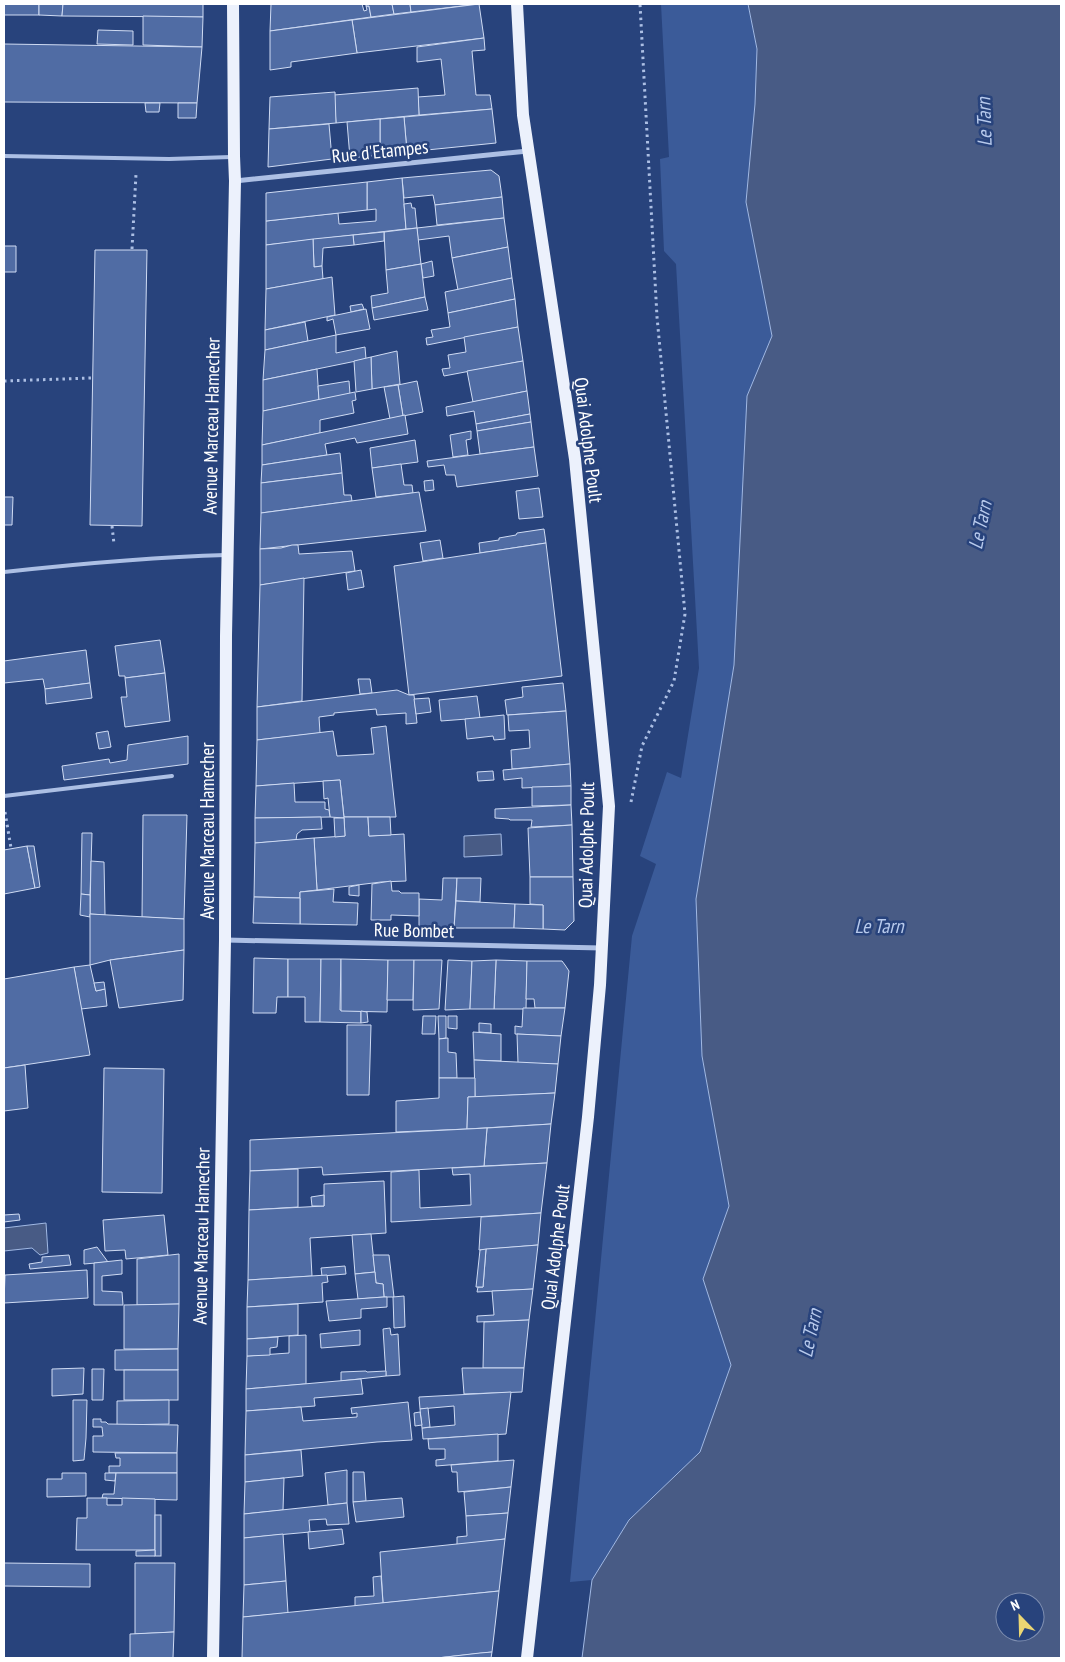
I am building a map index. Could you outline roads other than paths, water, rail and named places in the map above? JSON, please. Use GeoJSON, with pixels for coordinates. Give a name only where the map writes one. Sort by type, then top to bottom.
{"type":"FeatureCollection","features":[{"type":"Feature","properties":{"kind":"main road","name":"Avenue Marceau Hamecher"},"geometry":{"type":"LineString","coordinates":[[213,1658],[225,940],[226,636],[235,181],[233,4]]}},
{"type":"Feature","properties":{"kind":"main road","name":"Quai Adolphe Poult"},"geometry":{"type":"LineString","coordinates":[[517,4],[523,115],[575,459],[610,806],[600,985],[588,1117],[527,1658]]}},
{"type":"Feature","properties":{"kind":"street","name":"Rue d'Etampes"},"geometry":{"type":"LineString","coordinates":[[235,181],[528,151]]}},
{"type":"Feature","properties":{"kind":"street","name":"Rue Bombet"},"geometry":{"type":"LineString","coordinates":[[225,940],[602,948]]}},
{"type":"Feature","properties":{"kind":"lane"},"geometry":{"type":"LineString","coordinates":[[4,156],[169,159],[234,156]]}},
{"type":"Feature","properties":{"kind":"lane"},"geometry":{"type":"LineString","coordinates":[[4,572],[57,566],[228,555]]}},
{"type":"Feature","properties":{"kind":"lane"},"geometry":{"type":"LineString","coordinates":[[4,796],[172,776]]}},
{"type":"Feature","properties":{"kind":"water","name":"Le Tarn"},"geometry":{"type":"Polygon","coordinates":[[[748,4],[1061,4],[1061,1658],[582,1658],[592,1580],[629,1520],[700,1452],[731,1365],[703,1279],[729,1206],[702,1056],[696,899],[734,665],[747,396],[772,336],[746,202],[755,104],[757,49],[748,4]]]}},
{"type":"Feature","properties":{"kind":"water"},"geometry":{"type":"Polygon","coordinates":[[[501,834],[502,855],[464,857],[464,836],[501,834]]]}},
{"type":"Feature","properties":{"kind":"water"},"geometry":{"type":"Polygon","coordinates":[[[46,1223],[48,1253],[40,1255],[32,1248],[4,1251],[4,1228],[46,1223]]]}}]}
